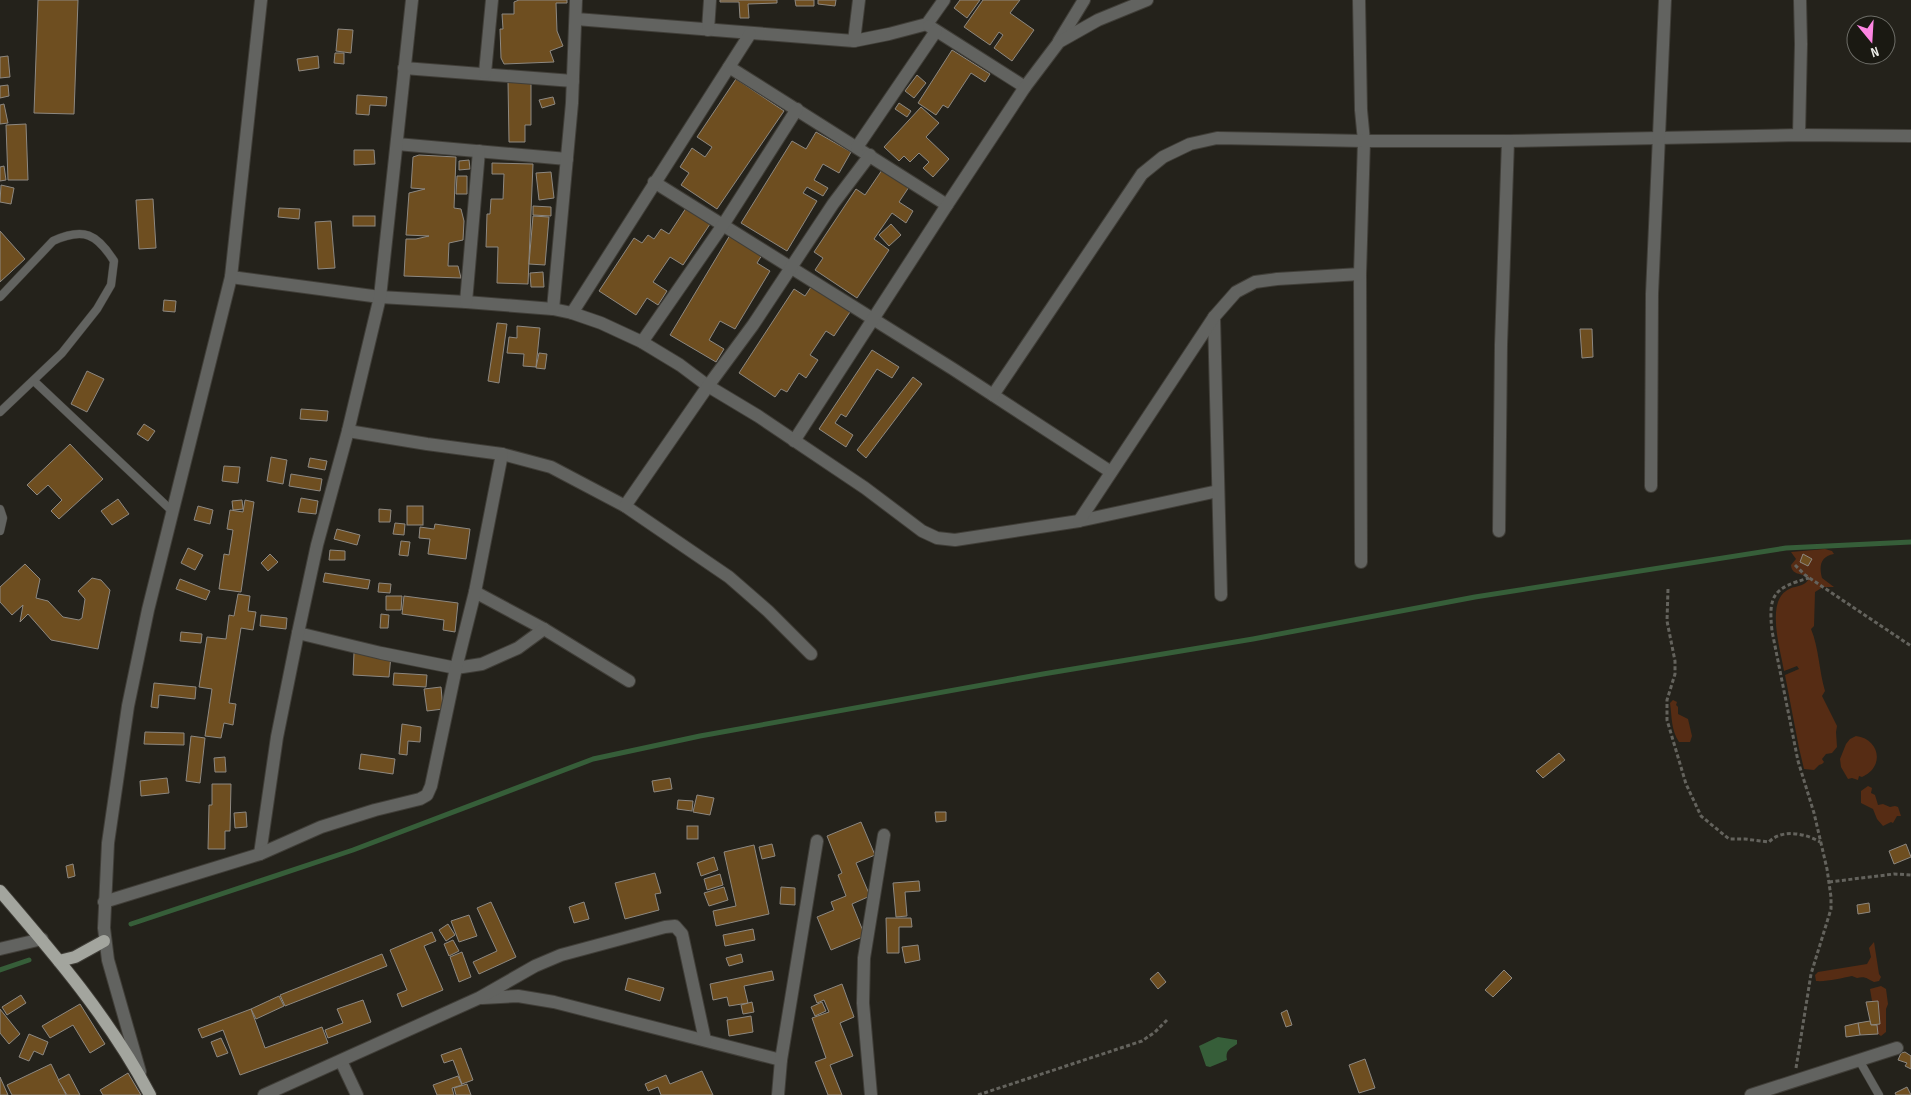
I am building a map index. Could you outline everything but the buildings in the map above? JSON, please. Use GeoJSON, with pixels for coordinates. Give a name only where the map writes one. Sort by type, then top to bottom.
{"type":"FeatureCollection","features":[{"type":"Feature","properties":{"kind":"main road"},"geometry":{"type":"LineString","coordinates":[[0,890],[42,939],[94,1006],[120,1043],[150,1095]]}},
{"type":"Feature","properties":{"kind":"main road"},"geometry":{"type":"LineString","coordinates":[[59,961],[74,957],[104,941]]}},
{"type":"Feature","properties":{"kind":"street"},"geometry":{"type":"LineString","coordinates":[[142,1080],[104,941],[104,902],[108,844],[128,706],[148,610],[231,277],[261,0]]}},
{"type":"Feature","properties":{"kind":"street"},"geometry":{"type":"LineString","coordinates":[[260,854],[276,737],[298,632],[317,545],[348,431],[380,297],[412,0]]}},
{"type":"Feature","properties":{"kind":"street"},"geometry":{"type":"LineString","coordinates":[[485,73],[492,0]]}},
{"type":"Feature","properties":{"kind":"street"},"geometry":{"type":"LineString","coordinates":[[553,309],[573,81],[576,0]]}},
{"type":"Feature","properties":{"kind":"street"},"geometry":{"type":"LineString","coordinates":[[708,30],[710,0]]}},
{"type":"Feature","properties":{"kind":"street"},"geometry":{"type":"LineString","coordinates":[[854,41],[859,0]]}},
{"type":"Feature","properties":{"kind":"street"},"geometry":{"type":"LineString","coordinates":[[857,147],[932,28],[944,0]]}},
{"type":"Feature","properties":{"kind":"street"},"geometry":{"type":"LineString","coordinates":[[794,441],[947,204],[1025,87],[1059,42],[1084,0]]}},
{"type":"Feature","properties":{"kind":"street"},"geometry":{"type":"LineString","coordinates":[[1059,42],[1098,20],[1148,0]]}},
{"type":"Feature","properties":{"kind":"street"},"geometry":{"type":"LineString","coordinates":[[1359,0],[1361,110],[1364,141],[1360,274],[1361,562]]}},
{"type":"Feature","properties":{"kind":"street"},"geometry":{"type":"LineString","coordinates":[[1651,486],[1652,294],[1665,0]]}},
{"type":"Feature","properties":{"kind":"street"},"geometry":{"type":"LineString","coordinates":[[1799,135],[1800,0]]}},
{"type":"Feature","properties":{"kind":"street"},"geometry":{"type":"LineString","coordinates":[[576,19],[854,41],[932,28],[1025,87]]}},
{"type":"Feature","properties":{"kind":"street"},"geometry":{"type":"LineString","coordinates":[[572,313],[750,34]]}},
{"type":"Feature","properties":{"kind":"street"},"geometry":{"type":"LineString","coordinates":[[729,67],[947,204]]}},
{"type":"Feature","properties":{"kind":"street"},"geometry":{"type":"LineString","coordinates":[[404,68],[573,81]]}},
{"type":"Feature","properties":{"kind":"street"},"geometry":{"type":"LineString","coordinates":[[642,342],[723,225],[797,109]]}},
{"type":"Feature","properties":{"kind":"street"},"geometry":{"type":"LineString","coordinates":[[993,395],[1142,174],[1163,157],[1190,144],[1216,138],[1508,141],[1799,135],[1911,136]]}},
{"type":"Feature","properties":{"kind":"street"},"geometry":{"type":"LineString","coordinates":[[1499,531],[1501,345],[1508,141]]}},
{"type":"Feature","properties":{"kind":"street"},"geometry":{"type":"LineString","coordinates":[[397,144],[567,159]]}},
{"type":"Feature","properties":{"kind":"street"},"geometry":{"type":"LineString","coordinates":[[466,302],[479,151]]}},
{"type":"Feature","properties":{"kind":"street"},"geometry":{"type":"LineString","coordinates":[[625,506],[870,155]]}},
{"type":"Feature","properties":{"kind":"street"},"geometry":{"type":"LineString","coordinates":[[654,182],[993,395],[1111,472]]}},
{"type":"Feature","properties":{"kind":"street"},"geometry":{"type":"LineString","coordinates":[[1079,521],[1214,317],[1236,292],[1256,282],[1360,274]]}},
{"type":"Feature","properties":{"kind":"street"},"geometry":{"type":"LineString","coordinates":[[231,277],[380,297],[553,309],[602,323],[642,342],[680,365],[708,386],[758,416],[864,488],[922,532],[937,538],[964,539],[1079,521],[1218,491]]}},
{"type":"Feature","properties":{"kind":"street"},"geometry":{"type":"LineString","coordinates":[[1214,317],[1221,595]]}},
{"type":"Feature","properties":{"kind":"street"},"geometry":{"type":"LineString","coordinates":[[348,431],[502,454],[551,467],[625,506],[730,577],[768,611],[811,654]]}},
{"type":"Feature","properties":{"kind":"street"},"geometry":{"type":"LineString","coordinates":[[104,902],[260,854],[321,827],[375,810],[420,799],[428,795],[432,786],[456,668],[475,592],[502,454]]}},
{"type":"Feature","properties":{"kind":"street"},"geometry":{"type":"LineString","coordinates":[[475,592],[544,629],[629,681]]}},
{"type":"Feature","properties":{"kind":"street"},"geometry":{"type":"LineString","coordinates":[[298,632],[381,653],[456,668],[482,664],[518,648],[544,629]]}},
{"type":"Feature","properties":{"kind":"street"},"geometry":{"type":"LineString","coordinates":[[870,1095],[863,1003],[864,958],[884,834]]}},
{"type":"Feature","properties":{"kind":"street"},"geometry":{"type":"LineString","coordinates":[[778,1095],[781,1060],[817,841]]}},
{"type":"Feature","properties":{"kind":"street"},"geometry":{"type":"LineString","coordinates":[[264,1095],[479,998],[535,966],[561,955],[665,927],[675,926],[682,934],[705,1040]]}},
{"type":"Feature","properties":{"kind":"street"},"geometry":{"type":"LineString","coordinates":[[0,949],[42,939]]}},
{"type":"Feature","properties":{"kind":"street"},"geometry":{"type":"LineString","coordinates":[[479,998],[518,996],[554,1002],[781,1060]]}},
{"type":"Feature","properties":{"kind":"street"},"geometry":{"type":"LineString","coordinates":[[1751,1095],[1897,1048]]}},
{"type":"Feature","properties":{"kind":"street"},"geometry":{"type":"LineString","coordinates":[[341,1060],[357,1095]]}},
{"type":"Feature","properties":{"kind":"lane"},"geometry":{"type":"LineString","coordinates":[[0,297],[53,241],[64,236],[76,233],[100,241],[114,261],[111,285],[97,309],[62,353],[0,412]]}},
{"type":"Feature","properties":{"kind":"lane"},"geometry":{"type":"LineString","coordinates":[[34,381],[172,511]]}},
{"type":"Feature","properties":{"kind":"lane"},"geometry":{"type":"LineString","coordinates":[[0,509],[3,518],[0,531]]}},
{"type":"Feature","properties":{"kind":"lane"},"geometry":{"type":"LineString","coordinates":[[1859,1060],[1879,1095]]}},
{"type":"Feature","properties":{"kind":"path"},"geometry":{"type":"LineString","coordinates":[[1795,565],[1809,578],[1911,646]]}},
{"type":"Feature","properties":{"kind":"path"},"geometry":{"type":"LineString","coordinates":[[1797,1081],[1797,1058],[1801,1044],[1811,974],[1831,909],[1829,882],[1821,843],[1798,761],[1772,631],[1770,611],[1774,596],[1785,586],[1809,578]]}},
{"type":"Feature","properties":{"kind":"path"},"geometry":{"type":"LineString","coordinates":[[1668,589],[1667,621],[1675,661],[1675,674],[1667,700],[1667,720],[1686,784],[1701,816],[1717,830],[1733,840],[1745,839],[1769,842],[1772,838],[1789,833],[1811,837],[1821,843]]}},
{"type":"Feature","properties":{"kind":"path"},"geometry":{"type":"LineString","coordinates":[[1829,882],[1894,874],[1911,875]]}},
{"type":"Feature","properties":{"kind":"path"},"geometry":{"type":"LineString","coordinates":[[978,1095],[1142,1041],[1167,1020]]}},
{"type":"Feature","properties":{"kind":"shaded area"},"geometry":{"type":"Polygon","coordinates":[[[1825,549],[1832,551],[1834,554],[1829,555],[1823,560],[1822,578],[1834,587],[1823,587],[1815,592],[1814,626],[1811,629],[1816,644],[1825,691],[1822,696],[1837,726],[1837,747],[1832,753],[1826,754],[1822,759],[1824,762],[1814,770],[1804,769],[1785,675],[1799,669],[1797,666],[1784,671],[1776,629],[1776,617],[1780,597],[1789,589],[1802,585],[1809,578],[1793,571],[1791,565],[1796,559],[1791,552],[1825,549]]]}},
{"type":"Feature","properties":{"kind":"shaded area"},"geometry":{"type":"Polygon","coordinates":[[[1673,700],[1677,702],[1678,714],[1688,719],[1692,736],[1690,742],[1679,742],[1674,733],[1670,703],[1673,700]]]}},
{"type":"Feature","properties":{"kind":"shaded area"},"geometry":{"type":"Polygon","coordinates":[[[1856,736],[1870,742],[1877,754],[1874,767],[1862,777],[1859,776],[1858,780],[1848,779],[1841,767],[1840,759],[1846,744],[1856,736]]]}},
{"type":"Feature","properties":{"kind":"shaded area"},"geometry":{"type":"Polygon","coordinates":[[[1868,786],[1872,788],[1871,793],[1875,795],[1878,805],[1898,807],[1901,816],[1897,816],[1893,823],[1891,822],[1883,826],[1877,819],[1873,809],[1861,803],[1861,791],[1868,786]]]}},
{"type":"Feature","properties":{"kind":"shaded area"},"geometry":{"type":"Polygon","coordinates":[[[1874,942],[1881,977],[1879,981],[1874,982],[1852,976],[1816,981],[1815,975],[1818,972],[1867,964],[1871,957],[1869,948],[1874,942]]]}},
{"type":"Feature","properties":{"kind":"shaded area"},"geometry":{"type":"Polygon","coordinates":[[[1881,986],[1886,989],[1888,1004],[1886,1009],[1886,1032],[1881,1036],[1878,1034],[1877,1025],[1880,1024],[1878,1001],[1872,1001],[1870,989],[1881,986]]]}},
{"type":"Feature","properties":{"kind":"shaded area"},"geometry":{"type":"Polygon","coordinates":[[[1218,1037],[1237,1040],[1237,1044],[1227,1052],[1227,1060],[1210,1067],[1206,1066],[1199,1046],[1218,1037]]]}},
{"type":"Feature","properties":{"kind":"waterway"},"geometry":{"type":"LineString","coordinates":[[131,924],[353,850],[593,759],[700,736],[1043,674],[1253,639],[1475,597],[1786,548],[1911,542]]}},
{"type":"Feature","properties":{"kind":"waterway"},"geometry":{"type":"LineString","coordinates":[[0,970],[29,960]]}}]}
